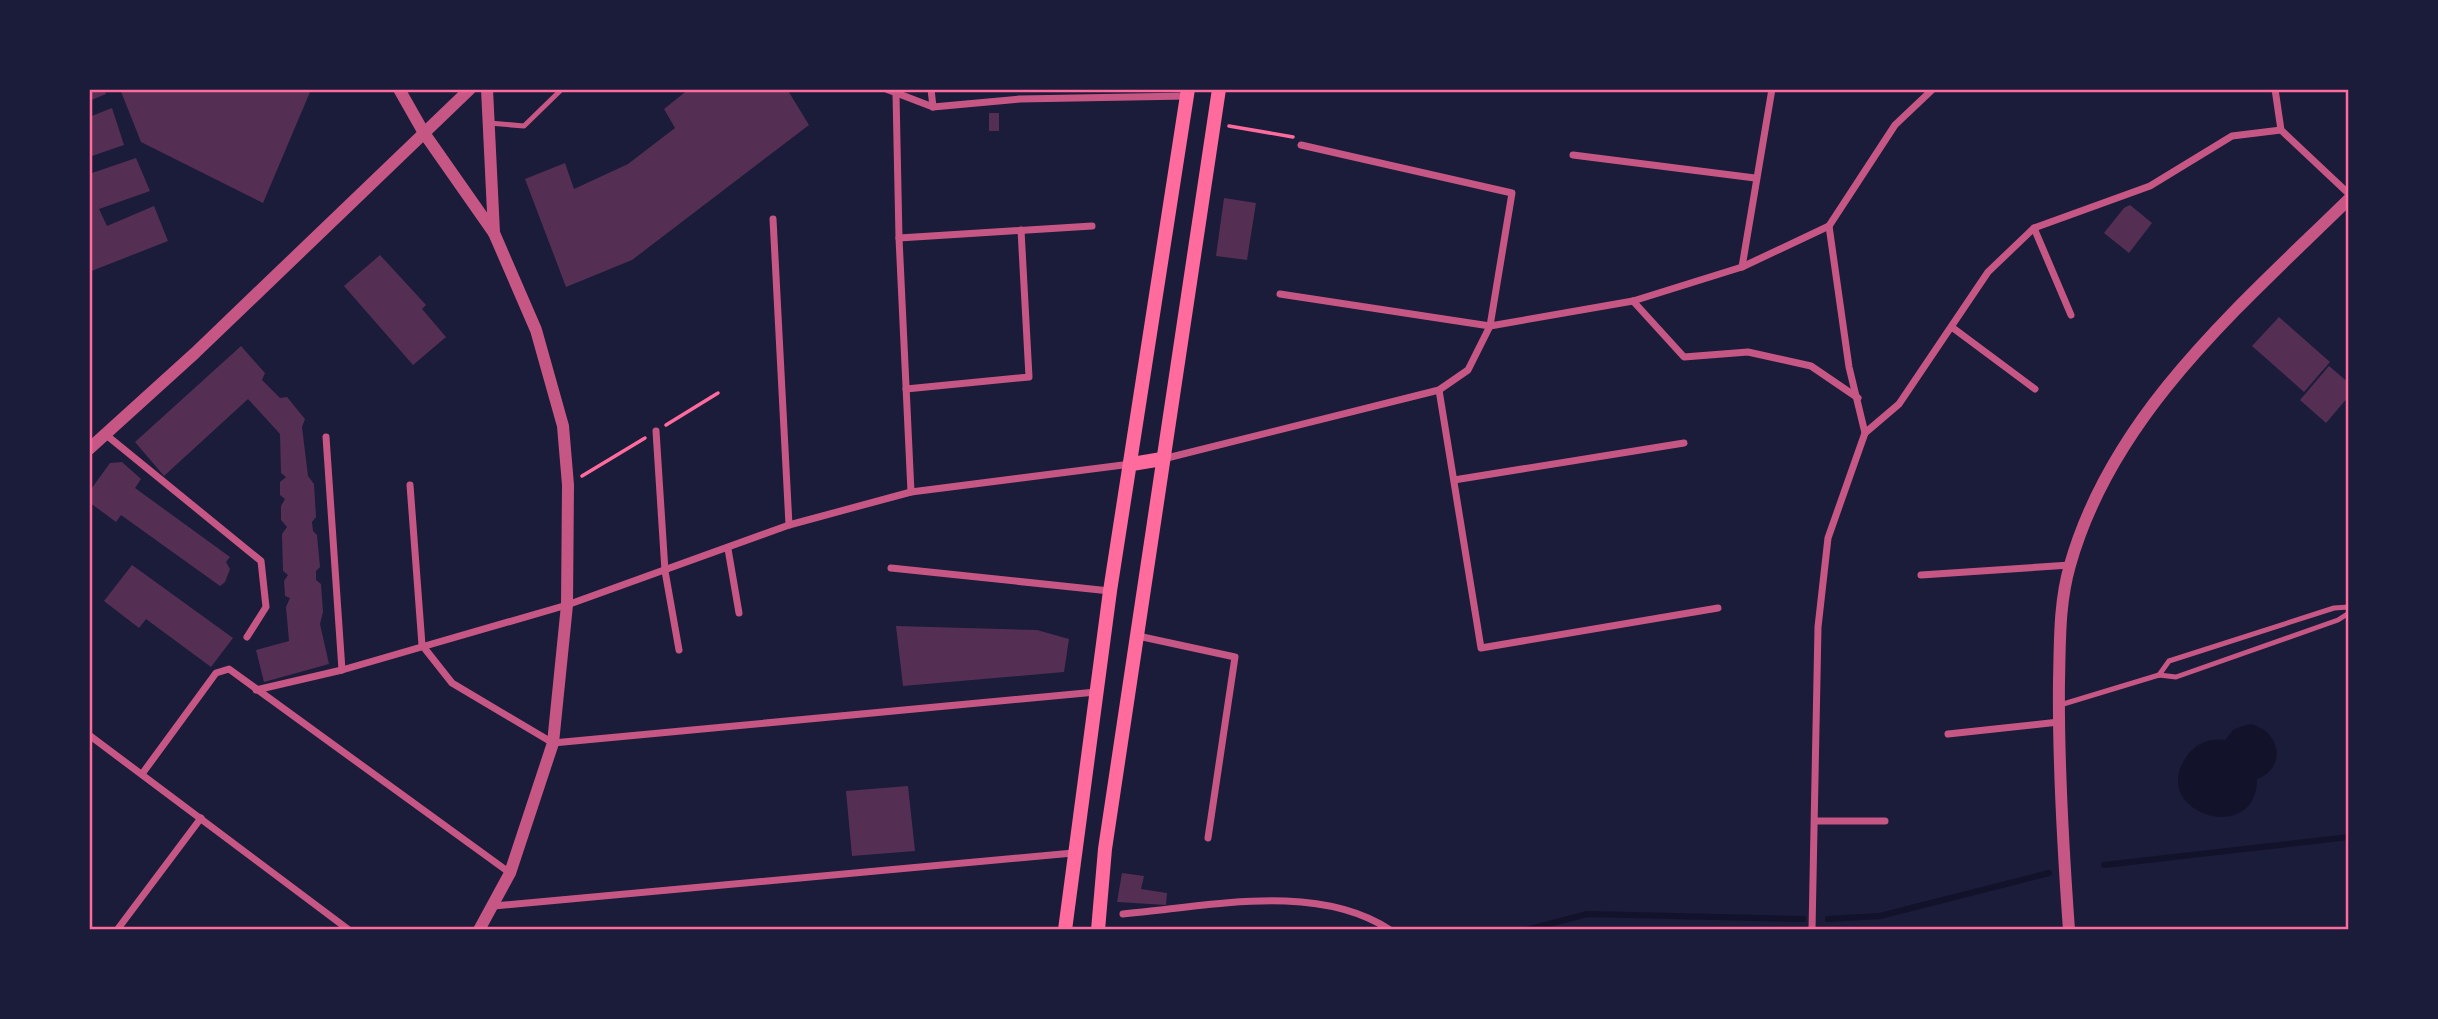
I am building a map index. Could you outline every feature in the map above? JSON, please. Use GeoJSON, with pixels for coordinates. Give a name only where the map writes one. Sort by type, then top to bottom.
{"type":"FeatureCollection","features":[{"type":"Feature","properties":{"kind":"main road"},"geometry":{"type":"LineString","coordinates":[[1098,930],[1105,849],[1219,89]]}},
{"type":"Feature","properties":{"kind":"main road"},"geometry":{"type":"LineString","coordinates":[[1065,930],[1073,853],[1110,591],[1132,464],[1187,93]]}},
{"type":"Feature","properties":{"kind":"main road"},"geometry":{"type":"LineString","coordinates":[[1132,464],[1162,459]]}},
{"type":"Feature","properties":{"kind":"street"},"geometry":{"type":"LineString","coordinates":[[399,89],[424,133],[494,233],[536,330],[563,426],[568,485],[567,604],[553,743],[510,873],[479,930]]}},
{"type":"Feature","properties":{"kind":"street"},"geometry":{"type":"LineString","coordinates":[[89,449],[195,353],[470,89]]}},
{"type":"Feature","properties":{"kind":"street"},"geometry":{"type":"LineString","coordinates":[[487,89],[494,233]]}},
{"type":"Feature","properties":{"kind":"street"},"geometry":{"type":"LineString","coordinates":[[886,89],[933,107],[1120,93],[1187,93]]}},
{"type":"Feature","properties":{"kind":"street"},"geometry":{"type":"LineString","coordinates":[[931,89],[933,107]]}},
{"type":"Feature","properties":{"kind":"street"},"geometry":{"type":"LineString","coordinates":[[1020,89],[1020,99]]}},
{"type":"Feature","properties":{"kind":"street"},"geometry":{"type":"LineString","coordinates":[[1742,267],[1772,89]]}},
{"type":"Feature","properties":{"kind":"street"},"geometry":{"type":"LineString","coordinates":[[1280,293],[1490,326],[1633,301],[1742,267],[1829,226],[1895,125],[1933,89]]}},
{"type":"Feature","properties":{"kind":"street"},"geometry":{"type":"LineString","coordinates":[[2069,930],[2062,830],[2059,706],[2060,614],[2070,565],[2105,475],[2146,411],[2233,314],[2349,197],[2281,130],[2275,89]]}},
{"type":"Feature","properties":{"kind":"street"},"geometry":{"type":"LineString","coordinates":[[896,94],[899,238],[911,492]]}},
{"type":"Feature","properties":{"kind":"street"},"geometry":{"type":"LineString","coordinates":[[1812,930],[1818,627],[1828,538],[1865,433],[1899,404],[1953,328],[1988,272],[2034,228],[2150,186],[2232,136],[2281,130]]}},
{"type":"Feature","properties":{"kind":"street"},"geometry":{"type":"LineString","coordinates":[[1162,459],[1439,390],[1468,370],[1490,326],[1512,193],[1301,145]]}},
{"type":"Feature","properties":{"kind":"street"},"geometry":{"type":"LineString","coordinates":[[1573,155],[1755,178]]}},
{"type":"Feature","properties":{"kind":"street"},"geometry":{"type":"LineString","coordinates":[[773,219],[789,525]]}},
{"type":"Feature","properties":{"kind":"street"},"geometry":{"type":"LineString","coordinates":[[899,238],[1092,226]]}},
{"type":"Feature","properties":{"kind":"street"},"geometry":{"type":"LineString","coordinates":[[1829,226],[1849,367],[1865,433]]}},
{"type":"Feature","properties":{"kind":"street"},"geometry":{"type":"LineString","coordinates":[[2034,228],[2071,315]]}},
{"type":"Feature","properties":{"kind":"street"},"geometry":{"type":"LineString","coordinates":[[906,389],[1029,377],[1021,230]]}},
{"type":"Feature","properties":{"kind":"street"},"geometry":{"type":"LineString","coordinates":[[1633,301],[1684,357],[1748,352],[1811,366],[1858,398]]}},
{"type":"Feature","properties":{"kind":"street"},"geometry":{"type":"LineString","coordinates":[[1953,328],[2035,389]]}},
{"type":"Feature","properties":{"kind":"street"},"geometry":{"type":"LineString","coordinates":[[1439,390],[1481,648],[1718,608]]}},
{"type":"Feature","properties":{"kind":"street"},"geometry":{"type":"LineString","coordinates":[[656,431],[665,571],[679,650]]}},
{"type":"Feature","properties":{"kind":"street"},"geometry":{"type":"LineString","coordinates":[[105,433],[261,561],[266,607],[247,637]]}},
{"type":"Feature","properties":{"kind":"street"},"geometry":{"type":"LineString","coordinates":[[326,437],[342,670]]}},
{"type":"Feature","properties":{"kind":"street"},"geometry":{"type":"LineString","coordinates":[[1454,480],[1684,443]]}},
{"type":"Feature","properties":{"kind":"street"},"geometry":{"type":"LineString","coordinates":[[256,690],[342,670],[567,604],[728,549],[789,525],[911,492],[1132,464]]}},
{"type":"Feature","properties":{"kind":"street"},"geometry":{"type":"LineString","coordinates":[[410,485],[422,645],[452,683],[553,743],[1096,692]]}},
{"type":"Feature","properties":{"kind":"street"},"geometry":{"type":"LineString","coordinates":[[728,549],[739,613]]}},
{"type":"Feature","properties":{"kind":"street"},"geometry":{"type":"LineString","coordinates":[[1921,575],[2070,565]]}},
{"type":"Feature","properties":{"kind":"street"},"geometry":{"type":"LineString","coordinates":[[891,568],[1110,591]]}},
{"type":"Feature","properties":{"kind":"street"},"geometry":{"type":"LineString","coordinates":[[1138,636],[1236,657],[1208,838]]}},
{"type":"Feature","properties":{"kind":"street"},"geometry":{"type":"LineString","coordinates":[[142,774],[216,673],[229,668],[510,873]]}},
{"type":"Feature","properties":{"kind":"street"},"geometry":{"type":"LineString","coordinates":[[1948,734],[2060,722]]}},
{"type":"Feature","properties":{"kind":"street"},"geometry":{"type":"LineString","coordinates":[[89,735],[349,930]]}},
{"type":"Feature","properties":{"kind":"street"},"geometry":{"type":"LineString","coordinates":[[117,930],[201,818]]}},
{"type":"Feature","properties":{"kind":"street"},"geometry":{"type":"LineString","coordinates":[[1815,821],[1885,821]]}},
{"type":"Feature","properties":{"kind":"street"},"geometry":{"type":"LineString","coordinates":[[494,906],[1073,853]]}},
{"type":"Feature","properties":{"kind":"street"},"geometry":{"type":"LineString","coordinates":[[1123,914],[1307,900],[1342,908],[1377,921],[1390,930]]}},
{"type":"Feature","properties":{"kind":"lane"},"geometry":{"type":"LineString","coordinates":[[488,123],[524,125],[562,89]]}},
{"type":"Feature","properties":{"kind":"lane"},"geometry":{"type":"LineString","coordinates":[[2159,675],[2169,661],[2334,608],[2349,607]]}},
{"type":"Feature","properties":{"kind":"lane"},"geometry":{"type":"LineString","coordinates":[[2059,706],[2159,675],[2176,677],[2338,620],[2349,613]]}},
{"type":"Feature","properties":{"kind":"lane"},"geometry":{"type":"LineString","coordinates":[[2210,649],[2214,663]]}},
{"type":"Feature","properties":{"kind":"path"},"geometry":{"type":"LineString","coordinates":[[1214,124],[1302,138],[1301,145]]}},
{"type":"Feature","properties":{"kind":"shaded area"},"geometry":{"type":"Polygon","coordinates":[[[2250,724],[2268,734],[2274,741],[2276,750],[2273,767],[2257,779],[2252,800],[2240,812],[2224,817],[2207,814],[2191,806],[2181,793],[2178,776],[2187,756],[2199,745],[2225,740],[2234,729],[2250,724]]]}},
{"type":"Feature","properties":{"kind":"building"},"geometry":{"type":"Polygon","coordinates":[[[89,89],[104,89],[106,94],[89,101],[89,89]]]}},
{"type":"Feature","properties":{"kind":"building"},"geometry":{"type":"Polygon","coordinates":[[[120,89],[309,89],[310,92],[263,203],[141,142],[120,89]]]}},
{"type":"Feature","properties":{"kind":"building"},"geometry":{"type":"Polygon","coordinates":[[[689,89],[787,89],[809,125],[632,260],[566,287],[525,179],[565,163],[574,189],[628,164],[675,128],[664,109],[689,89]]]}},
{"type":"Feature","properties":{"kind":"building"},"geometry":{"type":"Polygon","coordinates":[[[112,108],[124,145],[89,157],[89,117],[112,108]]]}},
{"type":"Feature","properties":{"kind":"building"},"geometry":{"type":"Polygon","coordinates":[[[989,113],[999,113],[999,131],[989,131],[989,113]]]}},
{"type":"Feature","properties":{"kind":"building"},"geometry":{"type":"Polygon","coordinates":[[[136,158],[150,191],[99,209],[107,226],[154,206],[168,241],[89,272],[89,174],[136,158]]]}},
{"type":"Feature","properties":{"kind":"building"},"geometry":{"type":"Polygon","coordinates":[[[1224,198],[1256,203],[1247,260],[1216,256],[1224,198]]]}},
{"type":"Feature","properties":{"kind":"building"},"geometry":{"type":"Polygon","coordinates":[[[2130,205],[2152,223],[2129,253],[2104,233],[2124,208],[2130,205]]]}},
{"type":"Feature","properties":{"kind":"building"},"geometry":{"type":"Polygon","coordinates":[[[380,255],[426,305],[422,309],[446,337],[413,365],[344,286],[380,255]]]}},
{"type":"Feature","properties":{"kind":"building"},"geometry":{"type":"Polygon","coordinates":[[[2279,317],[2330,362],[2304,392],[2252,346],[2279,317]]]}},
{"type":"Feature","properties":{"kind":"building"},"geometry":{"type":"Polygon","coordinates":[[[241,346],[265,373],[262,380],[280,398],[287,397],[305,419],[302,427],[308,476],[314,484],[316,517],[312,522],[313,531],[317,535],[320,567],[316,571],[316,580],[321,584],[323,612],[320,624],[329,664],[264,682],[256,650],[289,641],[286,607],[290,598],[285,596],[284,581],[288,575],[283,571],[282,534],[287,527],[281,520],[281,506],[285,499],[280,495],[280,482],[286,477],[281,473],[280,434],[248,399],[164,476],[135,442],[241,346]]]}},
{"type":"Feature","properties":{"kind":"building"},"geometry":{"type":"Polygon","coordinates":[[[2329,366],[2349,383],[2349,396],[2326,423],[2300,400],[2329,366]]]}},
{"type":"Feature","properties":{"kind":"building"},"geometry":{"type":"Polygon","coordinates":[[[122,462],[141,479],[135,488],[230,557],[226,562],[230,569],[225,582],[220,586],[121,515],[116,522],[89,502],[89,492],[110,463],[122,462]]]}},
{"type":"Feature","properties":{"kind":"building"},"geometry":{"type":"Polygon","coordinates":[[[132,565],[233,638],[211,667],[146,619],[139,628],[104,601],[132,565]]]}},
{"type":"Feature","properties":{"kind":"building"},"geometry":{"type":"Polygon","coordinates":[[[896,626],[1037,630],[1069,639],[1064,672],[903,686],[896,626]]]}},
{"type":"Feature","properties":{"kind":"building"},"geometry":{"type":"Polygon","coordinates":[[[908,786],[915,851],[852,856],[846,791],[908,786]]]}},
{"type":"Feature","properties":{"kind":"building"},"geometry":{"type":"Polygon","coordinates":[[[1122,873],[1144,876],[1141,889],[1167,893],[1166,905],[1117,902],[1122,873]]]}},
{"type":"Feature","properties":{"kind":"waterway"},"geometry":{"type":"LineString","coordinates":[[2104,865],[2349,837]]}},
{"type":"Feature","properties":{"kind":"waterway"},"geometry":{"type":"LineString","coordinates":[[1828,919],[1880,916],[2049,873]]}},
{"type":"Feature","properties":{"kind":"waterway"},"geometry":{"type":"LineString","coordinates":[[1526,930],[1587,914],[1803,919]]}}]}
